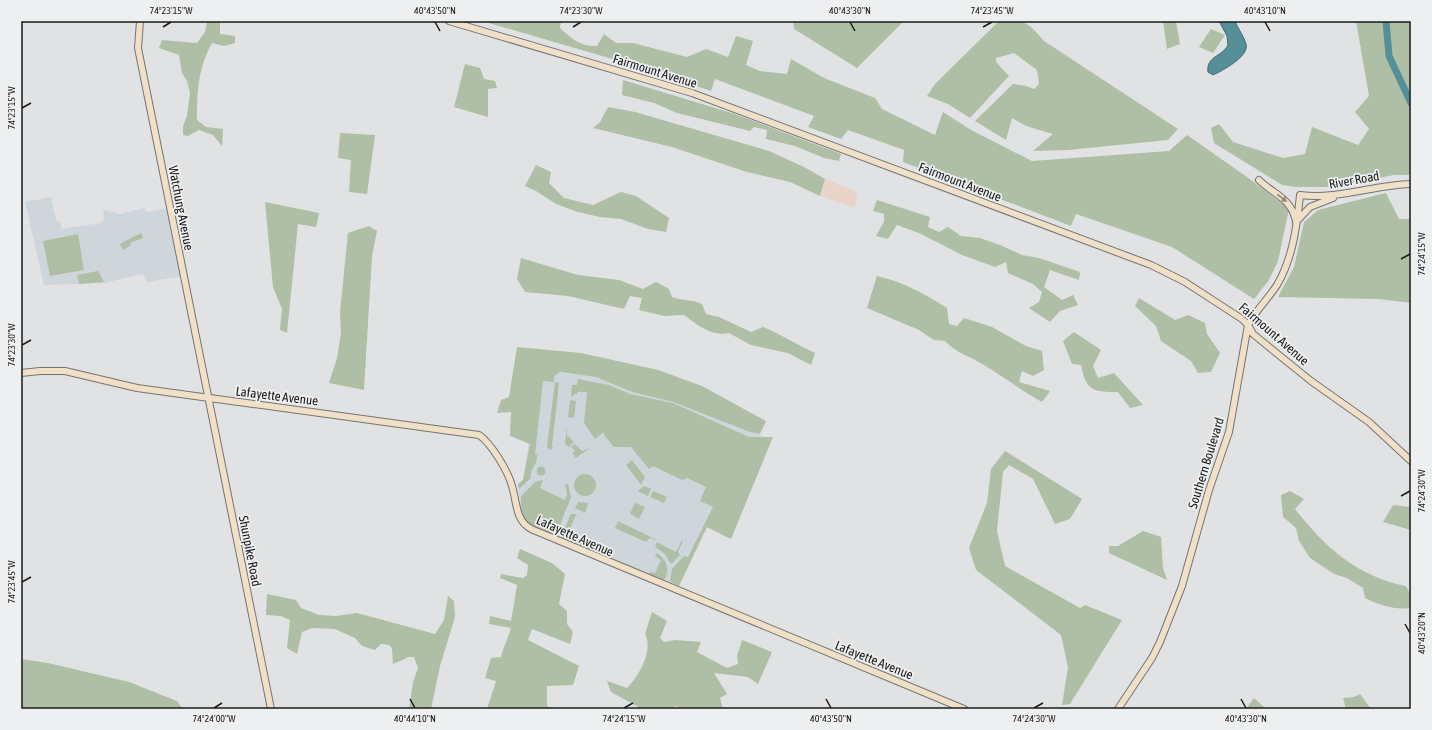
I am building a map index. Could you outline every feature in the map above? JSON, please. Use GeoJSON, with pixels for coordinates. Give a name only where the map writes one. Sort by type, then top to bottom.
{"type":"FeatureCollection","features":[{"type":"Feature","properties":{"kind":"main road","name":"Watchung Avenue"},"geometry":{"type":"LineString","coordinates":[[140,21],[138,48],[208,398]]}},
{"type":"Feature","properties":{"kind":"main road","name":"Fairmount Avenue"},"geometry":{"type":"LineString","coordinates":[[449,21],[692,93],[1151,265],[1185,282],[1248,325],[1253,334],[1311,380],[1369,422],[1411,461]]}},
{"type":"Feature","properties":{"kind":"main road"},"geometry":{"type":"LineString","coordinates":[[1259,180],[1289,204],[1296,222],[1310,208],[1340,195]]}},
{"type":"Feature","properties":{"kind":"main road","name":"River Road"},"geometry":{"type":"LineString","coordinates":[[1300,195],[1340,195],[1382,186],[1411,184]]}},
{"type":"Feature","properties":{"kind":"main road","name":"Southern Boulevard"},"geometry":{"type":"LineString","coordinates":[[1118,709],[1160,642],[1182,586],[1209,490],[1229,432],[1248,325],[1280,278],[1289,254],[1300,195]]}},
{"type":"Feature","properties":{"kind":"main road","name":"Lafayette Avenue"},"geometry":{"type":"LineString","coordinates":[[21,373],[40,370],[65,371],[137,388],[479,435],[487,442],[507,473],[519,517],[531,530],[964,709]]}},
{"type":"Feature","properties":{"kind":"main road","name":"Shunpike Road"},"geometry":{"type":"LineString","coordinates":[[208,398],[271,709]]}},
{"type":"Feature","properties":{"kind":"shaded area"},"geometry":{"type":"Polygon","coordinates":[[[825,179],[857,192],[855,208],[820,196],[825,179]]]}},
{"type":"Feature","properties":{"kind":"shaded area"},"geometry":{"type":"Polygon","coordinates":[[[51,197],[56,220],[61,222],[61,229],[101,223],[104,218],[103,212],[105,210],[120,214],[144,208],[147,212],[170,208],[183,276],[147,282],[143,274],[107,283],[44,285],[25,202],[51,197]]]}},
{"type":"Feature","properties":{"kind":"shaded area"},"geometry":{"type":"Polygon","coordinates":[[[547,371],[596,377],[632,392],[673,402],[771,439],[731,539],[704,526],[674,586],[532,528],[521,516],[518,484],[523,480],[539,375],[547,371]]]}},
{"type":"Feature","properties":{"kind":"green space"},"geometry":{"type":"Polygon","coordinates":[[[220,21],[220,34],[235,36],[235,43],[224,46],[212,43],[207,52],[199,80],[197,120],[206,127],[223,129],[222,146],[213,135],[199,130],[188,136],[183,135],[183,126],[187,116],[190,93],[187,81],[182,73],[179,55],[159,48],[162,40],[197,43],[205,32],[207,22],[220,21]]]}},
{"type":"Feature","properties":{"kind":"green space"},"geometry":{"type":"Polygon","coordinates":[[[482,21],[561,21],[560,28],[581,44],[597,46],[604,34],[616,43],[633,43],[687,57],[706,49],[728,57],[736,36],[753,41],[746,65],[760,71],[787,74],[791,59],[824,78],[875,98],[882,109],[935,135],[943,112],[971,130],[1032,161],[1169,151],[1187,135],[1247,177],[1289,209],[1278,261],[1269,280],[1254,299],[1172,247],[1076,214],[1071,226],[903,162],[904,150],[848,130],[841,139],[808,127],[814,116],[715,79],[711,91],[633,65],[482,21]]]}},
{"type":"Feature","properties":{"kind":"green space"},"geometry":{"type":"Polygon","coordinates":[[[793,21],[904,21],[857,68],[794,29],[793,21]]]}},
{"type":"Feature","properties":{"kind":"green space"},"geometry":{"type":"Polygon","coordinates":[[[999,21],[1014,21],[1029,25],[1044,41],[1178,129],[1168,140],[1068,150],[1033,151],[1053,134],[1026,126],[1012,118],[1006,140],[975,121],[1013,84],[1034,89],[1039,84],[1037,70],[1014,53],[996,58],[996,62],[1009,76],[970,118],[948,104],[927,96],[935,84],[999,21]]]}},
{"type":"Feature","properties":{"kind":"green space"},"geometry":{"type":"Polygon","coordinates":[[[1163,21],[1176,21],[1180,44],[1167,49],[1163,21]]]}},
{"type":"Feature","properties":{"kind":"green space"},"geometry":{"type":"Polygon","coordinates":[[[1356,21],[1411,21],[1411,175],[1394,175],[1331,187],[1296,187],[1282,185],[1214,143],[1211,128],[1219,124],[1233,142],[1283,158],[1305,154],[1312,127],[1358,145],[1369,129],[1355,112],[1369,96],[1356,21]]]}},
{"type":"Feature","properties":{"kind":"green space"},"geometry":{"type":"Polygon","coordinates":[[[1211,29],[1225,35],[1213,53],[1199,47],[1211,29]]]}},
{"type":"Feature","properties":{"kind":"green space"},"geometry":{"type":"Polygon","coordinates":[[[465,64],[480,68],[484,79],[495,81],[497,88],[488,89],[488,117],[454,107],[465,64]]]}},
{"type":"Feature","properties":{"kind":"green space"},"geometry":{"type":"Polygon","coordinates":[[[623,80],[735,114],[841,154],[839,161],[824,158],[795,146],[766,139],[767,130],[754,127],[750,131],[677,113],[654,103],[622,95],[623,80]]]}},
{"type":"Feature","properties":{"kind":"green space"},"geometry":{"type":"Polygon","coordinates":[[[608,107],[635,112],[769,151],[806,168],[825,179],[820,196],[790,182],[747,172],[672,147],[593,128],[600,122],[608,107]]]}},
{"type":"Feature","properties":{"kind":"green space"},"geometry":{"type":"Polygon","coordinates":[[[340,133],[375,135],[367,194],[349,192],[351,160],[338,158],[340,133]]]}},
{"type":"Feature","properties":{"kind":"green space"},"geometry":{"type":"Polygon","coordinates":[[[536,165],[551,172],[549,183],[564,198],[593,205],[621,192],[636,196],[669,218],[666,232],[648,229],[621,219],[600,217],[578,212],[556,204],[525,186],[536,165]]]}},
{"type":"Feature","properties":{"kind":"green space"},"geometry":{"type":"Polygon","coordinates":[[[1386,193],[1399,219],[1411,219],[1411,303],[1379,299],[1278,297],[1294,267],[1304,222],[1318,210],[1386,193]]]}},
{"type":"Feature","properties":{"kind":"green space"},"geometry":{"type":"Polygon","coordinates":[[[877,200],[930,217],[928,227],[939,232],[948,227],[961,236],[980,238],[1022,255],[1039,258],[1080,272],[1079,280],[1050,270],[1044,287],[1062,300],[1073,295],[1078,305],[1060,311],[1050,322],[1029,308],[1039,302],[1042,292],[1033,284],[1008,273],[1006,262],[995,267],[962,255],[919,233],[897,225],[888,239],[876,236],[884,222],[884,214],[873,211],[877,200]]]}},
{"type":"Feature","properties":{"kind":"green space"},"geometry":{"type":"Polygon","coordinates":[[[265,202],[319,213],[316,227],[298,224],[287,333],[280,330],[282,309],[273,287],[265,202]]]}},
{"type":"Feature","properties":{"kind":"green space"},"geometry":{"type":"Polygon","coordinates":[[[369,226],[377,231],[372,256],[364,390],[329,383],[337,358],[341,333],[340,312],[348,233],[369,226]]]}},
{"type":"Feature","properties":{"kind":"green space"},"geometry":{"type":"Polygon","coordinates":[[[141,233],[143,238],[130,243],[131,245],[123,250],[120,244],[141,233]]]}},
{"type":"Feature","properties":{"kind":"green space"},"geometry":{"type":"Polygon","coordinates":[[[78,234],[84,270],[50,276],[43,241],[78,234]]]}},
{"type":"Feature","properties":{"kind":"green space"},"geometry":{"type":"Polygon","coordinates":[[[521,258],[578,275],[619,280],[643,289],[656,282],[669,289],[672,297],[702,304],[706,314],[719,317],[751,332],[763,327],[815,353],[811,365],[788,353],[751,345],[729,333],[723,334],[711,332],[699,326],[684,315],[664,316],[639,310],[642,298],[630,296],[624,309],[568,296],[525,292],[517,279],[521,258]]]}},
{"type":"Feature","properties":{"kind":"green space"},"geometry":{"type":"Polygon","coordinates":[[[98,271],[104,282],[79,284],[77,275],[98,271]]]}},
{"type":"Feature","properties":{"kind":"green space"},"geometry":{"type":"Polygon","coordinates":[[[877,276],[914,289],[947,308],[949,324],[957,326],[964,318],[992,327],[1026,346],[1042,351],[1044,370],[1033,376],[1022,371],[1019,382],[1050,391],[1042,402],[984,365],[959,352],[945,341],[934,340],[919,330],[867,308],[877,276]]]}},
{"type":"Feature","properties":{"kind":"green space"},"geometry":{"type":"Polygon","coordinates":[[[1139,298],[1175,320],[1188,315],[1205,323],[1207,334],[1220,353],[1211,372],[1198,373],[1191,361],[1161,341],[1156,326],[1135,306],[1139,298]]]}},
{"type":"Feature","properties":{"kind":"green space"},"geometry":{"type":"Polygon","coordinates":[[[1074,332],[1101,350],[1093,366],[1098,378],[1114,373],[1143,405],[1130,408],[1118,392],[1097,390],[1088,385],[1081,365],[1072,364],[1063,341],[1074,332]]]}},
{"type":"Feature","properties":{"kind":"green space"},"geometry":{"type":"Polygon","coordinates":[[[517,347],[581,353],[658,370],[702,386],[766,421],[760,434],[750,432],[673,402],[632,392],[596,377],[560,372],[554,376],[554,382],[543,381],[535,454],[537,455],[537,458],[531,472],[531,478],[519,489],[518,484],[523,480],[530,444],[510,436],[511,412],[497,413],[501,400],[509,397],[517,347]]]}},
{"type":"Feature","properties":{"kind":"green space"},"geometry":{"type":"Polygon","coordinates":[[[578,379],[609,385],[630,394],[673,403],[749,437],[773,437],[731,539],[707,527],[679,586],[670,581],[672,569],[684,556],[688,557],[713,507],[700,501],[706,487],[687,478],[682,480],[653,466],[649,469],[631,447],[614,447],[604,435],[604,432],[595,439],[584,423],[587,392],[577,392],[577,394],[571,396],[572,385],[577,385],[578,379]]]}},
{"type":"Feature","properties":{"kind":"green space"},"geometry":{"type":"Polygon","coordinates":[[[555,382],[559,383],[553,448],[550,450],[547,447],[555,382]]]}},
{"type":"Feature","properties":{"kind":"green space"},"geometry":{"type":"Polygon","coordinates":[[[570,400],[576,401],[574,418],[568,417],[570,400]]]}},
{"type":"Feature","properties":{"kind":"green space"},"geometry":{"type":"Polygon","coordinates":[[[567,426],[567,435],[574,442],[569,447],[565,444],[567,426]]]}},
{"type":"Feature","properties":{"kind":"green space"},"geometry":{"type":"Polygon","coordinates":[[[575,444],[582,451],[590,448],[576,458],[572,453],[575,451],[572,447],[568,449],[575,444]]]}},
{"type":"Feature","properties":{"kind":"green space"},"geometry":{"type":"Polygon","coordinates":[[[1005,451],[1082,499],[1070,519],[1055,524],[1033,479],[1009,465],[1003,472],[997,531],[1005,566],[1080,608],[1085,605],[1122,620],[1070,704],[1062,705],[1068,667],[1061,635],[976,570],[969,548],[987,503],[991,469],[1005,451]]]}},
{"type":"Feature","properties":{"kind":"green space"},"geometry":{"type":"Polygon","coordinates":[[[632,460],[645,477],[641,485],[626,465],[632,460]]]}},
{"type":"Feature","properties":{"kind":"green space"},"geometry":{"type":"Polygon","coordinates":[[[541,466],[546,471],[541,476],[536,471],[541,466]]]}},
{"type":"Feature","properties":{"kind":"green space"},"geometry":{"type":"Polygon","coordinates":[[[581,474],[589,474],[596,481],[596,489],[589,496],[581,496],[574,489],[574,481],[581,474]]]}},
{"type":"Feature","properties":{"kind":"green space"},"geometry":{"type":"Polygon","coordinates":[[[543,480],[540,488],[565,500],[567,494],[565,485],[568,484],[571,497],[556,535],[554,536],[527,524],[521,516],[521,496],[535,482],[543,480]]]}},
{"type":"Feature","properties":{"kind":"green space"},"geometry":{"type":"Polygon","coordinates":[[[644,486],[651,489],[648,496],[638,491],[644,486]]]}},
{"type":"Feature","properties":{"kind":"green space"},"geometry":{"type":"Polygon","coordinates":[[[653,491],[667,497],[664,503],[650,497],[653,491]]]}},
{"type":"Feature","properties":{"kind":"green space"},"geometry":{"type":"Polygon","coordinates":[[[1290,491],[1304,499],[1295,509],[1318,536],[1343,558],[1357,567],[1372,575],[1406,586],[1411,596],[1411,608],[1387,606],[1365,598],[1363,588],[1347,578],[1334,574],[1310,558],[1299,541],[1296,528],[1283,517],[1281,495],[1290,491]]]}},
{"type":"Feature","properties":{"kind":"green space"},"geometry":{"type":"Polygon","coordinates":[[[578,502],[588,503],[585,513],[575,508],[578,502]]]}},
{"type":"Feature","properties":{"kind":"green space"},"geometry":{"type":"Polygon","coordinates":[[[635,503],[645,507],[639,519],[630,514],[635,503]]]}},
{"type":"Feature","properties":{"kind":"green space"},"geometry":{"type":"Polygon","coordinates":[[[1393,505],[1411,507],[1411,530],[1383,522],[1393,505]]]}},
{"type":"Feature","properties":{"kind":"green space"},"geometry":{"type":"Polygon","coordinates":[[[571,514],[575,514],[582,518],[576,515],[567,535],[612,556],[611,560],[562,538],[561,536],[571,514]]]}},
{"type":"Feature","properties":{"kind":"green space"},"geometry":{"type":"Polygon","coordinates":[[[618,521],[655,540],[650,538],[646,542],[615,528],[618,521]]]}},
{"type":"Feature","properties":{"kind":"green space"},"geometry":{"type":"Polygon","coordinates":[[[1143,531],[1161,537],[1163,568],[1167,580],[1109,553],[1109,546],[1118,546],[1143,531]]]}},
{"type":"Feature","properties":{"kind":"green space"},"geometry":{"type":"Polygon","coordinates":[[[682,540],[683,541],[678,552],[680,555],[671,564],[665,554],[655,547],[657,542],[676,552],[682,540]]]}},
{"type":"Feature","properties":{"kind":"green space"},"geometry":{"type":"Polygon","coordinates":[[[520,549],[552,563],[565,574],[559,604],[567,611],[567,624],[573,632],[570,644],[532,629],[528,640],[579,666],[573,685],[547,686],[547,706],[553,709],[487,709],[496,681],[485,678],[491,658],[501,657],[511,628],[489,624],[490,616],[511,621],[517,585],[500,578],[501,574],[523,578],[527,575],[528,565],[517,558],[520,549]]]}},
{"type":"Feature","properties":{"kind":"green space"},"geometry":{"type":"Polygon","coordinates":[[[657,553],[663,558],[666,565],[667,573],[664,580],[624,565],[625,563],[649,574],[650,572],[655,573],[661,560],[655,556],[657,553]]]}},
{"type":"Feature","properties":{"kind":"green space"},"geometry":{"type":"Polygon","coordinates":[[[267,594],[296,600],[301,608],[319,615],[336,616],[357,613],[435,634],[444,620],[448,596],[454,601],[455,617],[440,666],[431,709],[409,709],[413,682],[418,668],[414,657],[409,657],[393,664],[392,648],[389,645],[381,644],[375,650],[362,646],[355,638],[335,629],[312,628],[302,632],[297,654],[287,648],[290,620],[281,616],[266,615],[267,594]]]}},
{"type":"Feature","properties":{"kind":"green space"},"geometry":{"type":"Polygon","coordinates":[[[652,612],[667,621],[660,638],[664,642],[675,640],[701,642],[697,652],[727,668],[738,664],[737,656],[742,640],[772,652],[758,684],[748,677],[714,673],[727,694],[720,698],[723,709],[682,709],[675,706],[673,709],[642,709],[611,692],[607,681],[627,688],[640,671],[648,648],[645,634],[652,612]]]}},
{"type":"Feature","properties":{"kind":"green space"},"geometry":{"type":"Polygon","coordinates":[[[21,659],[48,663],[129,682],[177,701],[183,709],[21,709],[21,659]]]}},
{"type":"Feature","properties":{"kind":"green space"},"geometry":{"type":"Polygon","coordinates":[[[1360,694],[1371,709],[1346,709],[1343,698],[1354,697],[1360,694]]]}},
{"type":"Feature","properties":{"kind":"green space"},"geometry":{"type":"Polygon","coordinates":[[[1254,698],[1264,707],[1262,709],[1246,709],[1254,698]]]}},
{"type":"Feature","properties":{"kind":"water"},"geometry":{"type":"Polygon","coordinates":[[[1219,21],[1235,21],[1245,41],[1246,49],[1240,58],[1213,75],[1208,72],[1209,63],[1228,45],[1227,36],[1219,21]]]}},
{"type":"Feature","properties":{"kind":"waterway"},"geometry":{"type":"LineString","coordinates":[[1386,21],[1389,56],[1411,103]]}}]}
